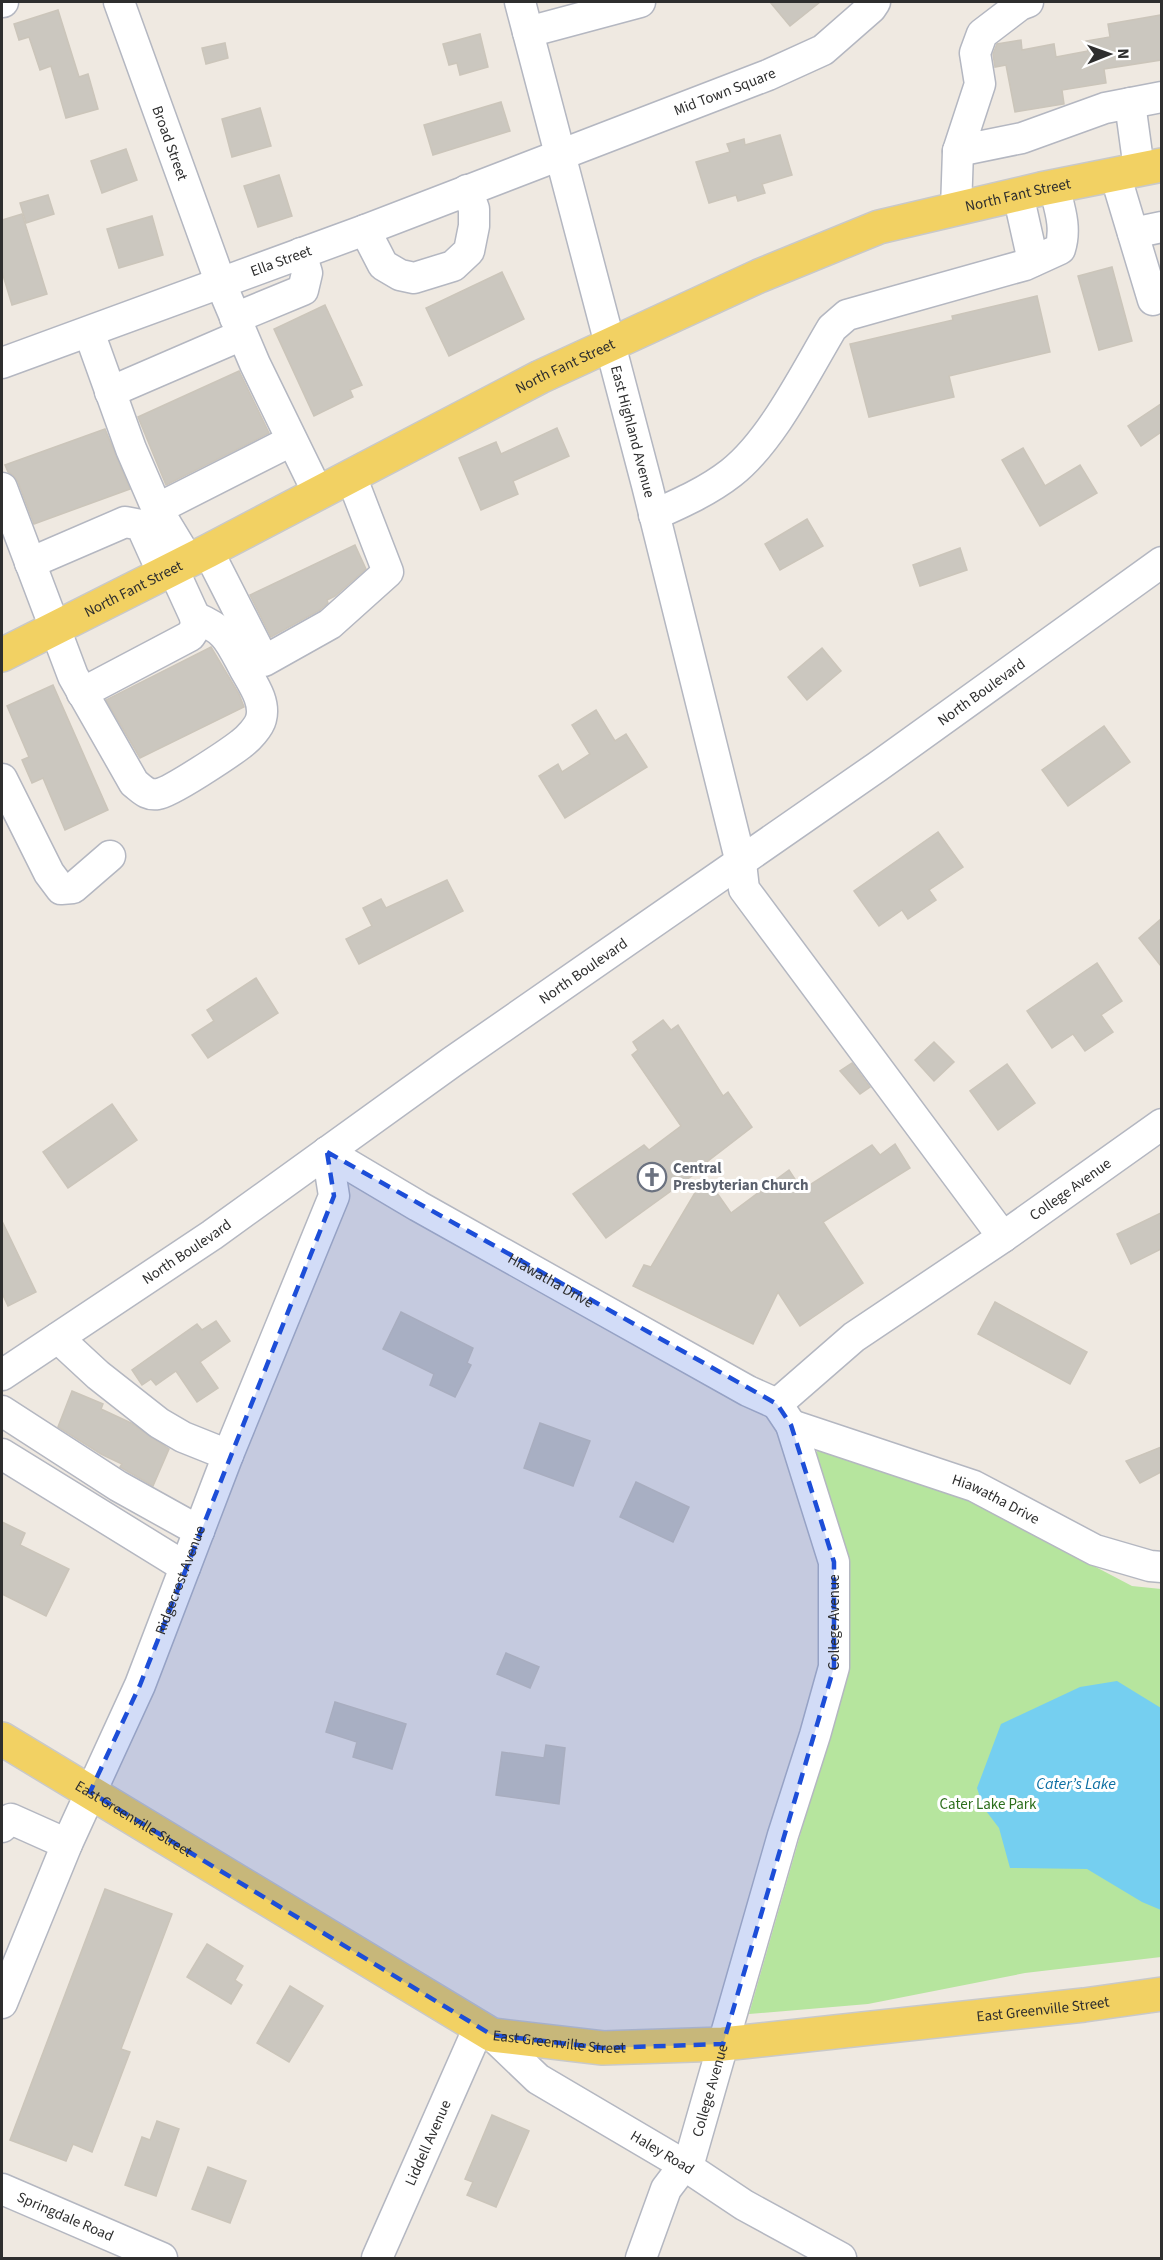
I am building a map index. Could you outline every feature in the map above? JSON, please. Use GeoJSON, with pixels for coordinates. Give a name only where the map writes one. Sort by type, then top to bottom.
{"type":"FeatureCollection","features":[{"type":"Feature","properties":{"kind":"main road","name":"North Fant Street"},"geometry":{"type":"LineString","coordinates":[[2,655],[183,564],[540,377],[759,276],[879,227],[1018,194],[1138,169]]}},
{"type":"Feature","properties":{"kind":"main road","name":"East Greenville Street"},"geometry":{"type":"LineString","coordinates":[[2,1739],[486,2031],[603,2048],[723,2044],[1084,2005],[1161,1994]]}},
{"type":"Feature","properties":{"kind":"street","name":"Broad Street"},"geometry":{"type":"LineString","coordinates":[[119,2],[221,284],[291,441],[318,493]]}},
{"type":"Feature","properties":{"kind":"street","name":"East Highland Avenue"},"geometry":{"type":"LineString","coordinates":[[520,2],[654,515],[741,863],[744,889],[1003,1237]]}},
{"type":"Feature","properties":{"kind":"street"},"geometry":{"type":"LineString","coordinates":[[528,32],[590,8],[640,2]]}},
{"type":"Feature","properties":{"kind":"street","name":"Mid Town Square"},"geometry":{"type":"LineString","coordinates":[[560,154],[768,75],[823,50],[875,2]]}},
{"type":"Feature","properties":{"kind":"street"},"geometry":{"type":"LineString","coordinates":[[956,209],[958,150],[980,84],[975,52],[982,34],[1020,5],[1028,2]]}},
{"type":"Feature","properties":{"kind":"street"},"geometry":{"type":"LineString","coordinates":[[958,150],[1022,138],[1105,108],[1161,97]]}},
{"type":"Feature","properties":{"kind":"street"},"geometry":{"type":"LineString","coordinates":[[1130,103],[1147,230],[1153,300]]}},
{"type":"Feature","properties":{"kind":"street","name":"Ella Street"},"geometry":{"type":"LineString","coordinates":[[2,363],[221,284],[560,154]]}},
{"type":"Feature","properties":{"kind":"street"},"geometry":{"type":"LineString","coordinates":[[654,515],[692,499],[733,472],[769,432],[832,328],[847,315],[1033,261],[1060,249],[1064,237],[1054,186]]}},
{"type":"Feature","properties":{"kind":"street"},"geometry":{"type":"LineString","coordinates":[[365,230],[383,265],[400,275],[414,278],[453,266],[469,251],[474,226],[474,208],[467,190]]}},
{"type":"Feature","properties":{"kind":"street"},"geometry":{"type":"LineString","coordinates":[[1018,194],[1033,261]]}},
{"type":"Feature","properties":{"kind":"street"},"geometry":{"type":"LineString","coordinates":[[110,392],[239,326],[303,290],[307,273],[301,254]]}},
{"type":"Feature","properties":{"kind":"street"},"geometry":{"type":"LineString","coordinates":[[82,693],[190,636],[196,627],[183,564],[130,449],[89,332]]}},
{"type":"Feature","properties":{"kind":"street"},"geometry":{"type":"LineString","coordinates":[[157,509],[291,441]]}},
{"type":"Feature","properties":{"kind":"street"},"geometry":{"type":"LineString","coordinates":[[30,564],[125,522],[141,525],[183,564],[264,661],[330,624],[388,572],[351,476]]}},
{"type":"Feature","properties":{"kind":"street"},"geometry":{"type":"LineString","coordinates":[[2,488],[73,676],[134,783],[147,794],[159,794],[172,788],[243,743],[261,722],[262,710],[259,697],[227,636],[218,627],[195,617]]}},
{"type":"Feature","properties":{"kind":"street","name":"North Boulevard"},"geometry":{"type":"LineString","coordinates":[[2,1375],[212,1235],[452,1062],[741,863],[1161,562]]}},
{"type":"Feature","properties":{"kind":"street"},"geometry":{"type":"LineString","coordinates":[[2,779],[49,873],[61,889],[73,888],[110,856]]}},
{"type":"Feature","properties":{"kind":"street","name":"College Avenue"},"geometry":{"type":"LineString","coordinates":[[640,2259],[666,2189],[691,2156],[834,1667],[834,1562],[784,1415],[854,1337],[1003,1237],[1161,1124]]}},
{"type":"Feature","properties":{"kind":"street","name":"Hiawatha Drive"},"geometry":{"type":"LineString","coordinates":[[327,1152],[418,1206],[728,1380],[784,1415],[974,1486],[1095,1550],[1161,1568]]}},
{"type":"Feature","properties":{"kind":"street","name":"Ridgecrest Avenue"},"geometry":{"type":"LineString","coordinates":[[2,2002],[67,1844],[140,1685],[228,1455],[334,1196],[327,1152]]}},
{"type":"Feature","properties":{"kind":"street"},"geometry":{"type":"LineString","coordinates":[[58,1338],[98,1375],[159,1423],[183,1437],[228,1455]]}},
{"type":"Feature","properties":{"kind":"street"},"geometry":{"type":"LineString","coordinates":[[2,1411],[118,1486],[199,1531]]}},
{"type":"Feature","properties":{"kind":"street"},"geometry":{"type":"LineString","coordinates":[[2,1454],[185,1567]]}},
{"type":"Feature","properties":{"kind":"street"},"geometry":{"type":"LineString","coordinates":[[2,1827],[11,1819],[67,1844]]}},
{"type":"Feature","properties":{"kind":"street","name":"Haley Road"},"geometry":{"type":"LineString","coordinates":[[486,2031],[538,2079],[684,2165],[744,2205],[841,2259]]}},
{"type":"Feature","properties":{"kind":"street","name":"Liddell Avenue"},"geometry":{"type":"LineString","coordinates":[[377,2259],[486,2031]]}},
{"type":"Feature","properties":{"kind":"street","name":"Springdale Road"},"geometry":{"type":"LineString","coordinates":[[2,2189],[146,2255]]}},
{"type":"Feature","properties":{"kind":"highlighted area"},"geometry":{"type":"Polygon","coordinates":[[[327,1152],[777,1404],[791,1425],[834,1562],[834,1667],[723,2044],[603,2048],[492,2035],[90,1792],[140,1685],[334,1196],[327,1152]]]}},
{"type":"Feature","properties":{"kind":"green space","name":"Cater Lake Park"},"geometry":{"type":"Polygon","coordinates":[[[822,1445],[943,1487],[1132,1586],[1161,1589],[1161,1957],[1025,1973],[868,2004],[749,2014],[805,1818],[836,1696],[811,1459],[822,1445]]]}},
{"type":"Feature","properties":{"kind":"water","name":"Cater’s Lake"},"geometry":{"type":"Polygon","coordinates":[[[1117,1681],[1161,1708],[1161,1910],[1142,1902],[1087,1869],[1010,1868],[999,1828],[983,1807],[977,1788],[1001,1724],[1080,1687],[1117,1681]]]}},
{"type":"Feature","properties":{"kind":"building"},"geometry":{"type":"Polygon","coordinates":[[[770,2],[820,2],[790,26],[770,2]]]}},
{"type":"Feature","properties":{"kind":"building"},"geometry":{"type":"Polygon","coordinates":[[[58,10],[79,77],[88,74],[98,109],[66,118],[51,66],[40,70],[29,37],[19,40],[14,24],[58,10]]]}},
{"type":"Feature","properties":{"kind":"building"},"geometry":{"type":"Polygon","coordinates":[[[1161,15],[1161,60],[1104,69],[1106,83],[1062,90],[1064,104],[1015,112],[1006,65],[995,67],[993,54],[997,44],[1021,40],[1022,50],[1054,44],[1056,57],[1088,51],[1086,41],[1110,37],[1108,24],[1161,15]]]}},
{"type":"Feature","properties":{"kind":"building"},"geometry":{"type":"Polygon","coordinates":[[[480,34],[488,67],[460,75],[457,63],[449,65],[443,44],[480,34]]]}},
{"type":"Feature","properties":{"kind":"building"},"geometry":{"type":"Polygon","coordinates":[[[225,43],[228,58],[206,64],[202,48],[225,43]]]}},
{"type":"Feature","properties":{"kind":"building"},"geometry":{"type":"Polygon","coordinates":[[[501,102],[510,131],[433,155],[424,125],[501,102]]]}},
{"type":"Feature","properties":{"kind":"building"},"geometry":{"type":"Polygon","coordinates":[[[260,108],[271,146],[232,157],[222,119],[260,108]]]}},
{"type":"Feature","properties":{"kind":"building"},"geometry":{"type":"Polygon","coordinates":[[[780,135],[792,175],[762,184],[765,193],[738,201],[736,195],[709,203],[696,162],[730,152],[727,144],[744,139],[745,145],[780,135]]]}},
{"type":"Feature","properties":{"kind":"building"},"geometry":{"type":"Polygon","coordinates":[[[126,149],[137,180],[102,193],[91,161],[126,149]]]}},
{"type":"Feature","properties":{"kind":"building"},"geometry":{"type":"Polygon","coordinates":[[[279,175],[292,216],[258,227],[244,186],[279,175]]]}},
{"type":"Feature","properties":{"kind":"building"},"geometry":{"type":"Polygon","coordinates":[[[48,195],[54,214],[26,223],[20,203],[48,195]]]}},
{"type":"Feature","properties":{"kind":"building"},"geometry":{"type":"Polygon","coordinates":[[[22,214],[47,294],[12,305],[2,272],[2,220],[22,214]]]}},
{"type":"Feature","properties":{"kind":"building"},"geometry":{"type":"Polygon","coordinates":[[[152,216],[163,255],[119,268],[107,229],[152,216]]]}},
{"type":"Feature","properties":{"kind":"building"},"geometry":{"type":"Polygon","coordinates":[[[1112,267],[1132,341],[1099,350],[1078,276],[1112,267]]]}},
{"type":"Feature","properties":{"kind":"building"},"geometry":{"type":"Polygon","coordinates":[[[502,272],[524,319],[449,356],[426,308],[502,272]]]}},
{"type":"Feature","properties":{"kind":"building"},"geometry":{"type":"Polygon","coordinates":[[[1037,296],[1050,352],[949,376],[954,397],[869,417],[850,344],[953,320],[952,316],[1037,296]]]}},
{"type":"Feature","properties":{"kind":"building"},"geometry":{"type":"Polygon","coordinates":[[[325,305],[362,385],[350,390],[353,397],[314,416],[274,329],[325,305]]]}},
{"type":"Feature","properties":{"kind":"building"},"geometry":{"type":"Polygon","coordinates":[[[239,371],[269,433],[166,485],[138,417],[239,371]]]}},
{"type":"Feature","properties":{"kind":"building"},"geometry":{"type":"Polygon","coordinates":[[[1161,404],[1161,432],[1141,446],[1128,426],[1161,404]]]}},
{"type":"Feature","properties":{"kind":"building"},"geometry":{"type":"Polygon","coordinates":[[[557,428],[569,456],[513,481],[518,494],[481,510],[459,458],[496,442],[501,454],[557,428]]]}},
{"type":"Feature","properties":{"kind":"building"},"geometry":{"type":"Polygon","coordinates":[[[105,429],[130,489],[34,524],[18,482],[8,472],[5,465],[105,429]]]}},
{"type":"Feature","properties":{"kind":"building"},"geometry":{"type":"Polygon","coordinates":[[[1023,448],[1045,486],[1080,465],[1097,493],[1040,526],[1002,460],[1023,448]]]}},
{"type":"Feature","properties":{"kind":"building"},"geometry":{"type":"Polygon","coordinates":[[[807,519],[823,546],[780,570],[765,544],[807,519]]]}},
{"type":"Feature","properties":{"kind":"building"},"geometry":{"type":"Polygon","coordinates":[[[355,545],[366,569],[335,596],[327,600],[328,603],[320,610],[271,637],[250,595],[355,545]]]}},
{"type":"Feature","properties":{"kind":"building"},"geometry":{"type":"Polygon","coordinates":[[[960,548],[967,570],[920,586],[913,565],[960,548]]]}},
{"type":"Feature","properties":{"kind":"building"},"geometry":{"type":"Polygon","coordinates":[[[211,647],[239,694],[244,707],[140,758],[106,700],[211,647]]]}},
{"type":"Feature","properties":{"kind":"building"},"geometry":{"type":"Polygon","coordinates":[[[822,648],[841,671],[807,700],[788,677],[822,648]]]}},
{"type":"Feature","properties":{"kind":"building"},"geometry":{"type":"Polygon","coordinates":[[[53,685],[108,810],[65,830],[43,778],[32,783],[22,760],[29,757],[7,706],[53,685]]]}},
{"type":"Feature","properties":{"kind":"building"},"geometry":{"type":"Polygon","coordinates":[[[596,710],[615,741],[626,734],[647,767],[565,818],[539,776],[558,764],[562,772],[590,754],[572,725],[596,710]]]}},
{"type":"Feature","properties":{"kind":"building"},"geometry":{"type":"Polygon","coordinates":[[[1104,726],[1130,762],[1068,806],[1042,770],[1104,726]]]}},
{"type":"Feature","properties":{"kind":"building"},"geometry":{"type":"Polygon","coordinates":[[[938,832],[963,867],[929,890],[936,900],[908,919],[902,910],[879,926],[854,891],[938,832]]]}},
{"type":"Feature","properties":{"kind":"building"},"geometry":{"type":"Polygon","coordinates":[[[447,880],[463,911],[359,964],[346,939],[372,926],[363,908],[381,899],[386,908],[447,880]]]}},
{"type":"Feature","properties":{"kind":"building"},"geometry":{"type":"Polygon","coordinates":[[[1161,919],[1161,966],[1139,938],[1161,919]]]}},
{"type":"Feature","properties":{"kind":"building"},"geometry":{"type":"Polygon","coordinates":[[[1097,963],[1122,1001],[1101,1015],[1113,1032],[1085,1051],[1073,1034],[1052,1048],[1027,1011],[1097,963]]]}},
{"type":"Feature","properties":{"kind":"building"},"geometry":{"type":"Polygon","coordinates":[[[256,978],[278,1013],[208,1058],[192,1035],[214,1021],[207,1010],[256,978]]]}},
{"type":"Feature","properties":{"kind":"building"},"geometry":{"type":"Polygon","coordinates":[[[663,1020],[671,1030],[678,1025],[723,1096],[728,1092],[752,1127],[699,1168],[700,1170],[606,1238],[573,1194],[644,1145],[649,1150],[681,1126],[632,1055],[638,1050],[633,1042],[663,1020]]]}},
{"type":"Feature","properties":{"kind":"building"},"geometry":{"type":"Polygon","coordinates":[[[934,1042],[954,1062],[934,1081],[915,1060],[934,1042]]]}},
{"type":"Feature","properties":{"kind":"building"},"geometry":{"type":"Polygon","coordinates":[[[852,1063],[870,1087],[860,1094],[840,1071],[852,1063]]]}},
{"type":"Feature","properties":{"kind":"building"},"geometry":{"type":"Polygon","coordinates":[[[1007,1064],[1035,1103],[998,1130],[970,1091],[1007,1064]]]}},
{"type":"Feature","properties":{"kind":"building"},"geometry":{"type":"Polygon","coordinates":[[[112,1104],[137,1140],[68,1188],[43,1152],[112,1104]]]}},
{"type":"Feature","properties":{"kind":"building"},"geometry":{"type":"Polygon","coordinates":[[[895,1144],[910,1168],[823,1222],[863,1283],[800,1326],[778,1292],[753,1344],[633,1286],[644,1265],[651,1267],[705,1176],[731,1213],[789,1170],[802,1190],[872,1145],[880,1155],[895,1144]]]}},
{"type":"Feature","properties":{"kind":"building"},"geometry":{"type":"Polygon","coordinates":[[[1161,1213],[1161,1249],[1131,1264],[1117,1234],[1161,1213]]]}},
{"type":"Feature","properties":{"kind":"building"},"geometry":{"type":"Polygon","coordinates":[[[2,1221],[36,1292],[8,1306],[2,1293],[2,1221]]]}},
{"type":"Feature","properties":{"kind":"building"},"geometry":{"type":"Polygon","coordinates":[[[995,1302],[1087,1352],[1070,1384],[978,1334],[995,1302]]]}},
{"type":"Feature","properties":{"kind":"building"},"geometry":{"type":"Polygon","coordinates":[[[401,1312],[473,1348],[467,1363],[471,1365],[455,1397],[430,1385],[434,1374],[383,1349],[401,1312]]]}},
{"type":"Feature","properties":{"kind":"building"},"geometry":{"type":"Polygon","coordinates":[[[216,1321],[230,1341],[200,1362],[218,1388],[197,1402],[176,1371],[156,1385],[151,1379],[142,1385],[132,1370],[197,1324],[202,1330],[216,1321]]]}},
{"type":"Feature","properties":{"kind":"building"},"geometry":{"type":"Polygon","coordinates":[[[72,1391],[103,1404],[101,1409],[131,1423],[169,1449],[153,1486],[120,1467],[122,1464],[101,1454],[58,1427],[72,1391]]]}},
{"type":"Feature","properties":{"kind":"building"},"geometry":{"type":"Polygon","coordinates":[[[540,1423],[590,1441],[573,1486],[524,1468],[540,1423]]]}},
{"type":"Feature","properties":{"kind":"building"},"geometry":{"type":"Polygon","coordinates":[[[1161,1447],[1161,1472],[1140,1483],[1126,1461],[1161,1447]]]}},
{"type":"Feature","properties":{"kind":"building"},"geometry":{"type":"Polygon","coordinates":[[[636,1482],[689,1507],[673,1542],[620,1517],[636,1482]]]}},
{"type":"Feature","properties":{"kind":"building"},"geometry":{"type":"Polygon","coordinates":[[[2,1522],[25,1533],[20,1545],[69,1569],[46,1616],[2,1594],[2,1522]]]}},
{"type":"Feature","properties":{"kind":"building"},"geometry":{"type":"Polygon","coordinates":[[[506,1653],[539,1667],[530,1688],[497,1674],[506,1653]]]}},
{"type":"Feature","properties":{"kind":"building"},"geometry":{"type":"Polygon","coordinates":[[[335,1702],[406,1724],[392,1769],[353,1757],[357,1742],[326,1732],[335,1702]]]}},
{"type":"Feature","properties":{"kind":"building"},"geometry":{"type":"Polygon","coordinates":[[[546,1745],[565,1748],[559,1804],[496,1795],[502,1752],[544,1758],[546,1745]]]}},
{"type":"Feature","properties":{"kind":"building"},"geometry":{"type":"Polygon","coordinates":[[[105,1889],[172,1914],[121,2049],[130,2052],[92,2152],[73,2144],[66,2161],[10,2140],[105,1889]]]}},
{"type":"Feature","properties":{"kind":"building"},"geometry":{"type":"Polygon","coordinates":[[[207,1944],[243,1966],[235,1980],[242,1985],[231,2004],[187,1977],[207,1944]]]}},
{"type":"Feature","properties":{"kind":"building"},"geometry":{"type":"Polygon","coordinates":[[[290,1986],[323,2006],[289,2062],[257,2043],[290,1986]]]}},
{"type":"Feature","properties":{"kind":"building"},"geometry":{"type":"Polygon","coordinates":[[[492,2115],[529,2131],[496,2207],[467,2195],[473,2182],[465,2179],[492,2115]]]}},
{"type":"Feature","properties":{"kind":"building"},"geometry":{"type":"Polygon","coordinates":[[[157,2121],[179,2129],[156,2196],[125,2185],[142,2137],[150,2140],[157,2121]]]}},
{"type":"Feature","properties":{"kind":"building"},"geometry":{"type":"Polygon","coordinates":[[[208,2167],[246,2181],[230,2223],[192,2209],[208,2167]]]}},
{"type":"Feature","properties":{"kind":"place","name":"Central Presbyterian Church"},"geometry":{"type":"Point","coordinates":[652,1177]}}]}
